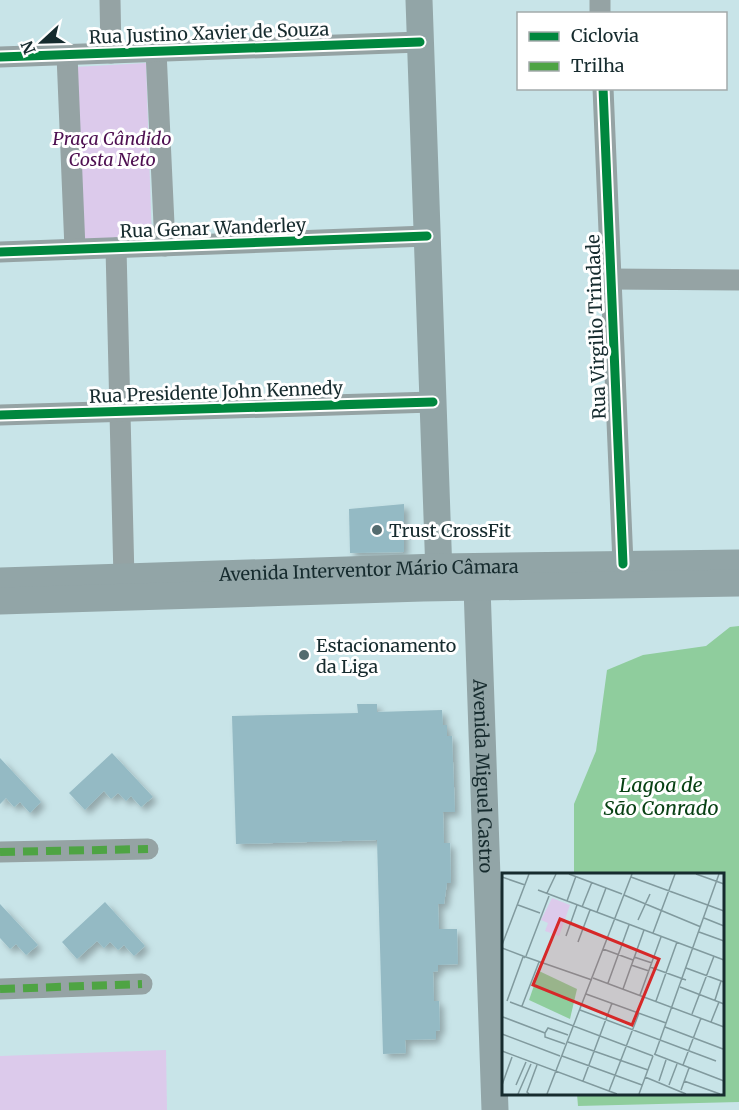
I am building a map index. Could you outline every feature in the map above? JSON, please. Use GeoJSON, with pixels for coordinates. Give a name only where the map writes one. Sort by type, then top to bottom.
{"type":"FeatureCollection","features":[{"type":"Feature","properties":{"kind":"main road"},"geometry":{"type":"LineString","coordinates":[[419,0],[439,567]]}},
{"type":"Feature","properties":{"kind":"main road","name":"Avenida Interventor Mário Câmara"},"geometry":{"type":"LineString","coordinates":[[0,581],[124,579],[439,567],[467,580],[623,564],[739,562]]}},
{"type":"Feature","properties":{"kind":"main road","name":"Avenida Interventor Mário Câmara"},"geometry":{"type":"LineString","coordinates":[[0,601],[467,580],[739,583]]}},
{"type":"Feature","properties":{"kind":"main road","name":"Avenida Miguel Castro"},"geometry":{"type":"LineString","coordinates":[[467,580],[495,1110]]}},
{"type":"Feature","properties":{"kind":"street"},"geometry":{"type":"LineString","coordinates":[[110,0],[111,53]]}},
{"type":"Feature","properties":{"kind":"street","name":"Rua Justino Xavier de Souza"},"geometry":{"type":"LineString","coordinates":[[0,57],[420,42]]}},
{"type":"Feature","properties":{"kind":"street"},"geometry":{"type":"LineString","coordinates":[[156,51],[165,246]]}},
{"type":"Feature","properties":{"kind":"street"},"geometry":{"type":"LineString","coordinates":[[67,55],[75,249]]}},
{"type":"Feature","properties":{"kind":"street","name":"Rua Virgilio Trindade"},"geometry":{"type":"LineString","coordinates":[[603,90],[623,564]]}},
{"type":"Feature","properties":{"kind":"street","name":"Rua Genar Wanderley"},"geometry":{"type":"LineString","coordinates":[[0,252],[427,236]]}},
{"type":"Feature","properties":{"kind":"street"},"geometry":{"type":"LineString","coordinates":[[116,248],[124,579]]}},
{"type":"Feature","properties":{"kind":"street"},"geometry":{"type":"LineString","coordinates":[[610,279],[739,280]]}},
{"type":"Feature","properties":{"kind":"street","name":"Rua Presidente John Kennedy"},"geometry":{"type":"LineString","coordinates":[[0,415],[433,402]]}},
{"type":"Feature","properties":{"kind":"street"},"geometry":{"type":"LineString","coordinates":[[0,852],[148,849]]}},
{"type":"Feature","properties":{"kind":"street"},"geometry":{"type":"LineString","coordinates":[[0,989],[142,984]]}},
{"type":"Feature","properties":{"kind":"green space","name":"Praça Cândido Costa Neto"},"geometry":{"type":"Polygon","coordinates":[[[146,63],[152,243],[81,245],[74,67],[146,63]]]}},
{"type":"Feature","properties":{"kind":"green space"},"geometry":{"type":"Polygon","coordinates":[[[166,1050],[167,1110],[0,1110],[0,1056],[166,1050]]]}},
{"type":"Feature","properties":{"kind":"water","name":"Lagoa de São Conrado"},"geometry":{"type":"Polygon","coordinates":[[[739,626],[739,1102],[578,1106],[577,1095],[724,1095],[724,873],[574,873],[574,804],[596,751],[607,670],[643,655],[706,646],[730,627],[739,626]]]}},
{"type":"Feature","properties":{"kind":"building","name":"Trust CrossFit"},"geometry":{"type":"Polygon","coordinates":[[[404,504],[404,552],[350,553],[349,509],[404,504]]]}},
{"type":"Feature","properties":{"kind":"building"},"geometry":{"type":"Polygon","coordinates":[[[357,704],[377,704],[377,712],[442,710],[443,725],[447,725],[447,736],[452,736],[455,812],[443,812],[444,843],[450,843],[451,883],[447,883],[444,904],[438,904],[439,929],[457,929],[458,964],[438,965],[438,971],[433,972],[434,1001],[439,1001],[440,1030],[436,1031],[436,1039],[405,1040],[406,1053],[383,1054],[377,840],[236,844],[232,716],[358,713],[357,704]]]}},
{"type":"Feature","properties":{"kind":"building"},"geometry":{"type":"Polygon","coordinates":[[[112,753],[153,797],[141,807],[131,796],[126,801],[118,793],[111,799],[104,791],[85,810],[69,793],[112,753]]]}},
{"type":"Feature","properties":{"kind":"building"},"geometry":{"type":"Polygon","coordinates":[[[0,758],[41,802],[30,813],[20,802],[14,807],[6,798],[0,804],[0,758]]]}},
{"type":"Feature","properties":{"kind":"building"},"geometry":{"type":"Polygon","coordinates":[[[105,902],[145,946],[134,956],[124,945],[118,950],[110,942],[104,948],[97,941],[77,959],[62,942],[105,902]]]}},
{"type":"Feature","properties":{"kind":"building"},"geometry":{"type":"Polygon","coordinates":[[[0,904],[38,945],[26,955],[16,944],[10,949],[0,938],[0,904]]]}},
{"type":"Feature","properties":{"kind":"marked path"},"geometry":{"type":"LineString","coordinates":[[0,852],[148,849]]}},
{"type":"Feature","properties":{"kind":"marked path"},"geometry":{"type":"LineString","coordinates":[[0,989],[142,984]]}},
{"type":"Feature","properties":{"kind":"cycle path"},"geometry":{"type":"LineString","coordinates":[[0,57],[420,42]]}},
{"type":"Feature","properties":{"kind":"cycle path"},"geometry":{"type":"LineString","coordinates":[[603,90],[623,564]]}},
{"type":"Feature","properties":{"kind":"cycle path"},"geometry":{"type":"LineString","coordinates":[[0,252],[427,236]]}},
{"type":"Feature","properties":{"kind":"cycle path"},"geometry":{"type":"LineString","coordinates":[[0,415],[433,402]]}},
{"type":"Feature","properties":{"kind":"place","name":"Trust CrossFit"},"geometry":{"type":"Point","coordinates":[377,530]}},
{"type":"Feature","properties":{"kind":"place","name":"Estacionamento da Liga"},"geometry":{"type":"Point","coordinates":[304,655]}}]}
